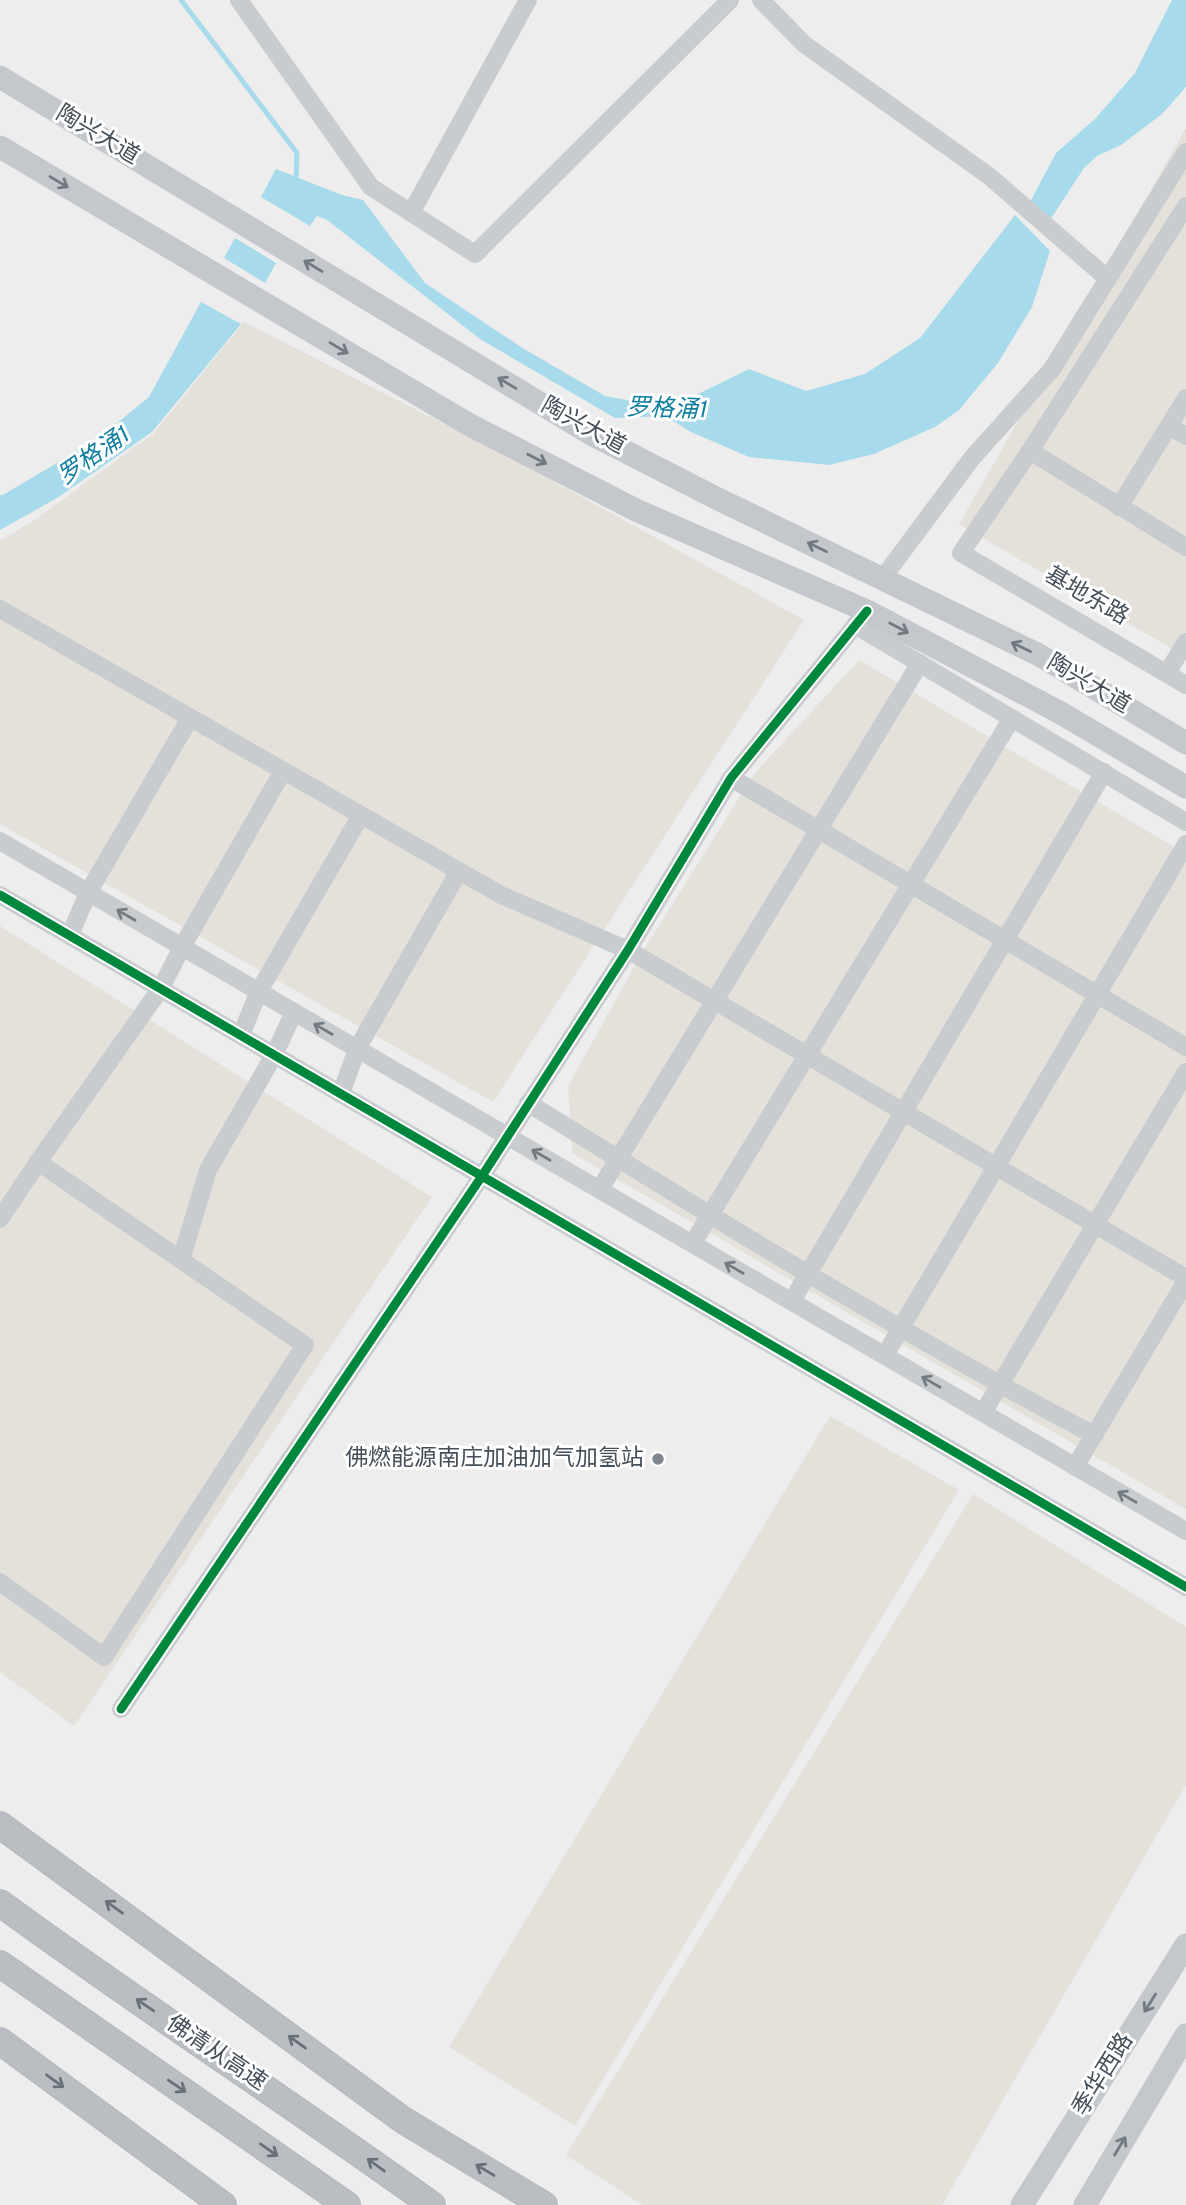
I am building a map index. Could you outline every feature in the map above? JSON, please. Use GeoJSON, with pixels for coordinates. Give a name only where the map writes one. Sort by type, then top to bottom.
{"type":"FeatureCollection","features":[{"type":"Feature","properties":{"kind":"highway"},"geometry":{"type":"LineString","coordinates":[[0,1825],[404,2120],[544,2205]]}},
{"type":"Feature","properties":{"kind":"highway","name":"佛清从高速"},"geometry":{"type":"LineString","coordinates":[[0,1903],[93,1971],[242,2071],[432,2205]]}},
{"type":"Feature","properties":{"kind":"highway"},"geometry":{"type":"LineString","coordinates":[[0,1964],[347,2205]]}},
{"type":"Feature","properties":{"kind":"highway"},"geometry":{"type":"LineString","coordinates":[[0,2040],[223,2205]]}},
{"type":"Feature","properties":{"kind":"main road","name":"陶兴大道"},"geometry":{"type":"LineString","coordinates":[[0,77],[591,434],[1039,655],[1186,743]]}},
{"type":"Feature","properties":{"kind":"main road","name":"陶兴大道"},"geometry":{"type":"LineString","coordinates":[[0,147],[468,424],[636,510],[1059,712],[1186,787]]}},
{"type":"Feature","properties":{"kind":"main road","name":"季华西路"},"geometry":{"type":"LineString","coordinates":[[1022,2205],[1186,1945]]}},
{"type":"Feature","properties":{"kind":"main road"},"geometry":{"type":"LineString","coordinates":[[1085,2205],[1186,2035]]}},
{"type":"Feature","properties":{"kind":"street"},"geometry":{"type":"LineString","coordinates":[[411,213],[528,0]]}},
{"type":"Feature","properties":{"kind":"street"},"geometry":{"type":"LineString","coordinates":[[248,4],[371,187],[475,254],[730,0]]}},
{"type":"Feature","properties":{"kind":"street"},"geometry":{"type":"LineString","coordinates":[[761,0],[804,44],[989,176],[1108,279]]}},
{"type":"Feature","properties":{"kind":"street"},"geometry":{"type":"LineString","coordinates":[[882,579],[972,458],[1052,369],[1186,152]]}},
{"type":"Feature","properties":{"kind":"street"},"geometry":{"type":"LineString","coordinates":[[1186,206],[1030,451],[1186,547]]}},
{"type":"Feature","properties":{"kind":"street"},"geometry":{"type":"LineString","coordinates":[[1119,507],[1186,397]]}},
{"type":"Feature","properties":{"kind":"street"},"geometry":{"type":"LineString","coordinates":[[1169,426],[1186,436]]}},
{"type":"Feature","properties":{"kind":"street","name":"基地东路"},"geometry":{"type":"LineString","coordinates":[[1030,451],[961,553],[1186,685]]}},
{"type":"Feature","properties":{"kind":"street"},"geometry":{"type":"LineString","coordinates":[[0,609],[501,895],[628,950],[1186,1279],[1075,1467]]}},
{"type":"Feature","properties":{"kind":"street"},"geometry":{"type":"LineString","coordinates":[[121,1709],[482,1176],[628,950],[732,778],[861,618],[920,663],[1186,822]]}},
{"type":"Feature","properties":{"kind":"street"},"geometry":{"type":"LineString","coordinates":[[1167,673],[1186,642]]}},
{"type":"Feature","properties":{"kind":"street"},"geometry":{"type":"LineString","coordinates":[[600,1189],[920,663]]}},
{"type":"Feature","properties":{"kind":"street"},"geometry":{"type":"LineString","coordinates":[[69,935],[88,892],[190,718]]}},
{"type":"Feature","properties":{"kind":"street"},"geometry":{"type":"LineString","coordinates":[[693,1244],[1012,718]]}},
{"type":"Feature","properties":{"kind":"street"},"geometry":{"type":"LineString","coordinates":[[0,1219],[161,988],[283,771]]}},
{"type":"Feature","properties":{"kind":"street"},"geometry":{"type":"LineString","coordinates":[[792,1301],[1104,772]]}},
{"type":"Feature","properties":{"kind":"street"},"geometry":{"type":"LineString","coordinates":[[732,778],[1186,1047]]}},
{"type":"Feature","properties":{"kind":"street"},"geometry":{"type":"LineString","coordinates":[[241,1035],[259,991],[361,815]]}},
{"type":"Feature","properties":{"kind":"street"},"geometry":{"type":"LineString","coordinates":[[0,842],[1186,1531]]}},
{"type":"Feature","properties":{"kind":"street"},"geometry":{"type":"LineString","coordinates":[[884,1355],[1186,844]]}},
{"type":"Feature","properties":{"kind":"street"},"geometry":{"type":"LineString","coordinates":[[341,1094],[357,1048],[459,871]]}},
{"type":"Feature","properties":{"kind":"street"},"geometry":{"type":"LineString","coordinates":[[0,895],[1186,1587]]}},
{"type":"Feature","properties":{"kind":"street"},"geometry":{"type":"LineString","coordinates":[[181,1260],[208,1170],[274,1055],[294,1012]]}},
{"type":"Feature","properties":{"kind":"street"},"geometry":{"type":"LineString","coordinates":[[984,1413],[1186,1072]]}},
{"type":"Feature","properties":{"kind":"street"},"geometry":{"type":"LineString","coordinates":[[528,1103],[901,1328],[1000,1386],[1094,1435]]}},
{"type":"Feature","properties":{"kind":"street"},"geometry":{"type":"LineString","coordinates":[[0,1581],[104,1657],[305,1345],[38,1162]]}},
{"type":"Feature","properties":{"kind":"shaded area"},"geometry":{"type":"Polygon","coordinates":[[[1186,128],[1186,657],[959,524],[1186,128]]]}},
{"type":"Feature","properties":{"kind":"shaded area"},"geometry":{"type":"Polygon","coordinates":[[[244,322],[521,463],[804,620],[493,1102],[0,824],[0,541],[33,521],[153,434],[244,322]]]}},
{"type":"Feature","properties":{"kind":"shaded area"},"geometry":{"type":"Polygon","coordinates":[[[859,660],[1186,854],[1186,1509],[572,1153],[568,1086],[643,951],[754,774],[859,660]]]}},
{"type":"Feature","properties":{"kind":"shaded area"},"geometry":{"type":"Polygon","coordinates":[[[0,926],[432,1197],[74,1726],[0,1672],[0,926]]]}},
{"type":"Feature","properties":{"kind":"shaded area"},"geometry":{"type":"Polygon","coordinates":[[[830,1416],[959,1490],[575,2126],[449,2047],[830,1416]]]}},
{"type":"Feature","properties":{"kind":"shaded area"},"geometry":{"type":"Polygon","coordinates":[[[973,1494],[1186,1627],[1186,1785],[942,2205],[642,2205],[566,2155],[973,1494]]]}},
{"type":"Feature","properties":{"kind":"water"},"geometry":{"type":"Polygon","coordinates":[[[1172,0],[1186,0],[1186,87],[1162,114],[1121,145],[1097,156],[1084,168],[1050,220],[1029,204],[1056,153],[1095,119],[1135,73],[1172,0]]]}},
{"type":"Feature","properties":{"kind":"water","name":"罗格涌1"},"geometry":{"type":"Polygon","coordinates":[[[276,169],[342,195],[363,200],[425,283],[524,349],[605,396],[648,404],[694,396],[749,369],[806,391],[865,374],[920,338],[1015,215],[1050,251],[1032,307],[998,363],[959,410],[935,427],[874,454],[829,465],[749,457],[691,432],[665,416],[615,418],[480,339],[327,220],[317,216],[310,226],[261,197],[276,169]]]}},
{"type":"Feature","properties":{"kind":"water"},"geometry":{"type":"Polygon","coordinates":[[[235,238],[276,263],[265,283],[224,258],[235,238]]]}},
{"type":"Feature","properties":{"kind":"water","name":"罗格涌1"},"geometry":{"type":"Polygon","coordinates":[[[201,302],[241,324],[152,432],[57,498],[0,530],[0,495],[99,438],[149,397],[201,302]]]}},
{"type":"Feature","properties":{"kind":"waterway"},"geometry":{"type":"LineString","coordinates":[[181,0],[297,153],[296,181]]}},
{"type":"Feature","properties":{"kind":"cycle path"},"geometry":{"type":"LineString","coordinates":[[121,1709],[482,1176],[628,950],[731,778],[867,611]]}},
{"type":"Feature","properties":{"kind":"cycle path"},"geometry":{"type":"LineString","coordinates":[[0,895],[1186,1587]]}},
{"type":"Feature","properties":{"kind":"place","name":"佛燃能源南庄加油加气加氢站"},"geometry":{"type":"Point","coordinates":[658,1459]}}]}
